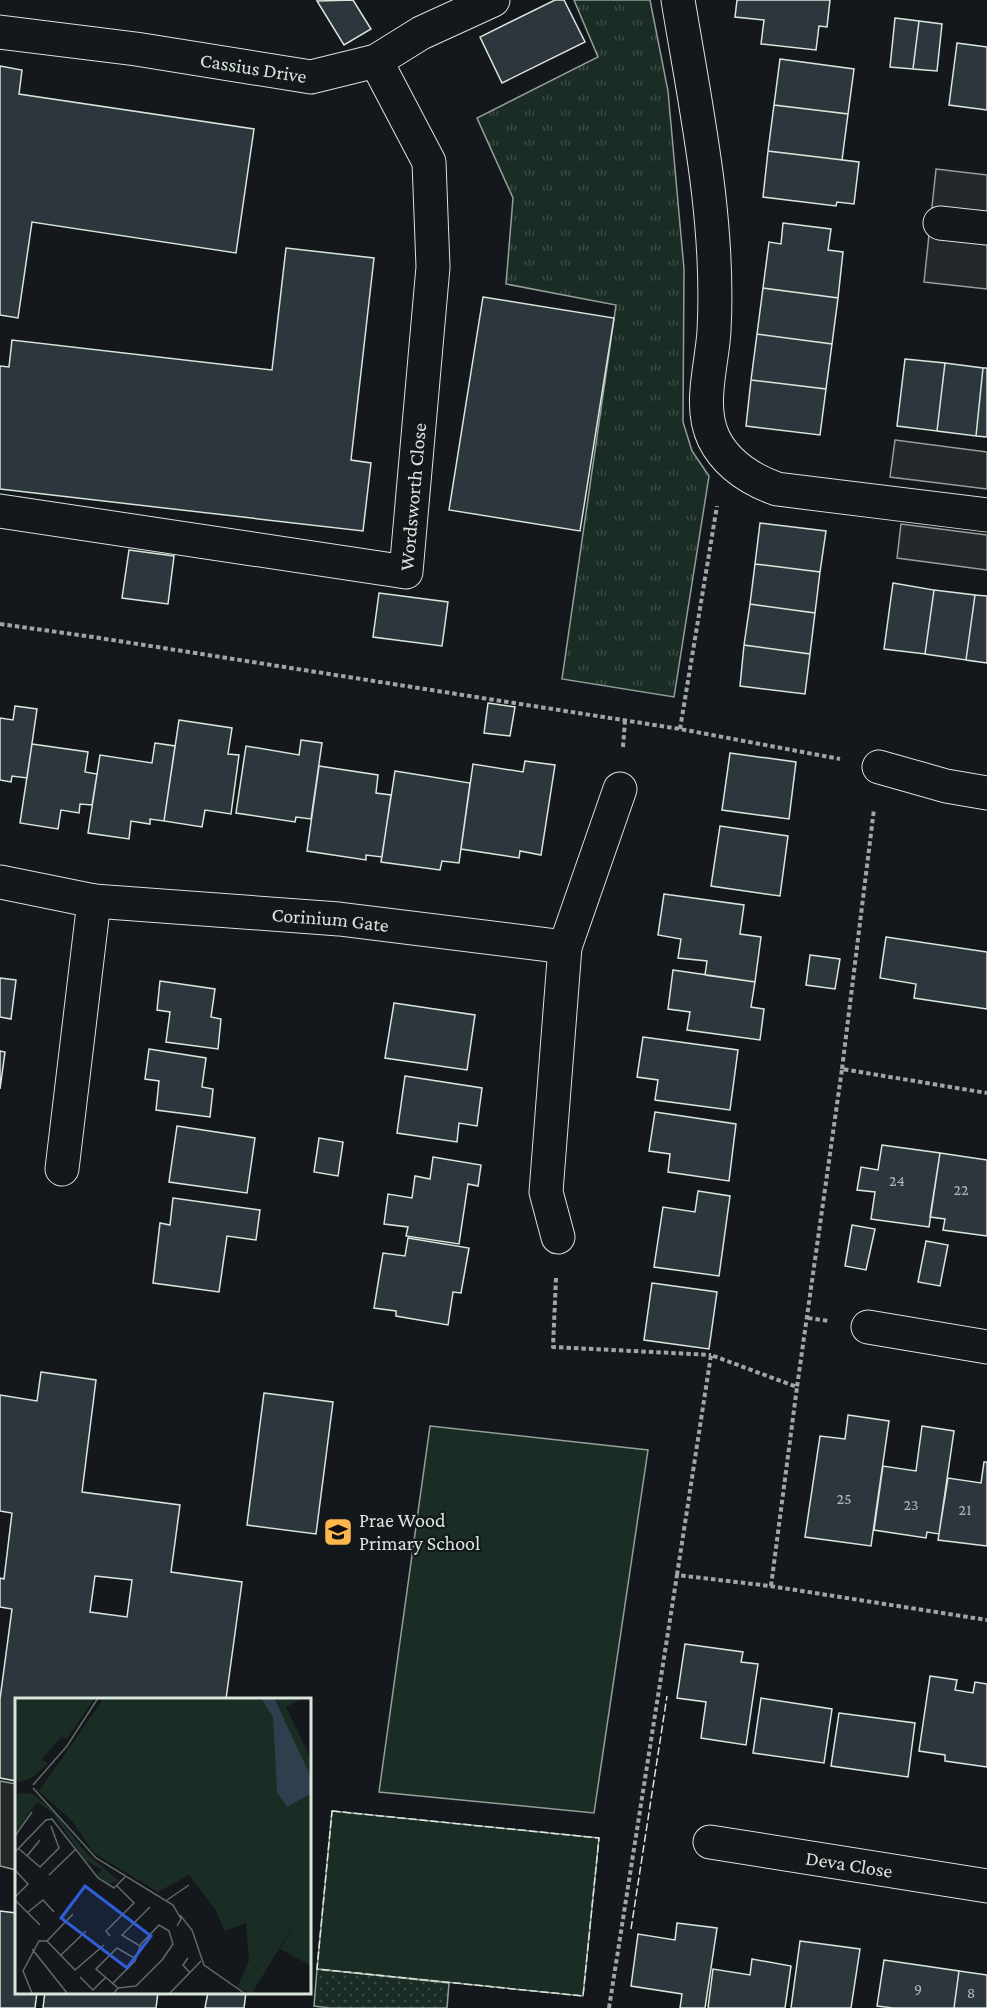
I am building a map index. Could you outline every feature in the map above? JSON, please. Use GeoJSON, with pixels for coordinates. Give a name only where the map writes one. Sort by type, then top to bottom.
{"type":"FeatureCollection","features":[{"type":"Feature","properties":{"kind":"street","name":"Cassius Drive"},"geometry":{"type":"LineString","coordinates":[[0,32],[311,77],[376,61],[422,33],[493,0]]}},
{"type":"Feature","properties":{"kind":"street"},"geometry":{"type":"LineString","coordinates":[[678,0],[705,165],[714,258],[714,331],[706,395],[708,418],[714,439],[725,455],[742,472],[756,481],[777,489],[987,515]]}},
{"type":"Feature","properties":{"kind":"street","name":"Wordsworth Close"},"geometry":{"type":"LineString","coordinates":[[0,511],[406,572],[433,267],[429,162],[376,61]]}},
{"type":"Feature","properties":{"kind":"street"},"geometry":{"type":"LineString","coordinates":[[940,223],[987,228]]}},
{"type":"Feature","properties":{"kind":"street"},"geometry":{"type":"LineString","coordinates":[[879,767],[946,786],[987,793]]}},
{"type":"Feature","properties":{"kind":"street"},"geometry":{"type":"LineString","coordinates":[[558,1237],[546,1192],[566,947],[620,789]]}},
{"type":"Feature","properties":{"kind":"street","name":"Corinium Gate"},"geometry":{"type":"LineString","coordinates":[[0,882],[94,901],[339,919],[566,947]]}},
{"type":"Feature","properties":{"kind":"street"},"geometry":{"type":"LineString","coordinates":[[62,1169],[94,901]]}},
{"type":"Feature","properties":{"kind":"street"},"geometry":{"type":"LineString","coordinates":[[868,1328],[987,1347]]}},
{"type":"Feature","properties":{"kind":"street","name":"Deva Close"},"geometry":{"type":"LineString","coordinates":[[710,1842],[987,1886]]}},
{"type":"Feature","properties":{"kind":"path"},"geometry":{"type":"LineString","coordinates":[[680,729],[725,455]]}},
{"type":"Feature","properties":{"kind":"path"},"geometry":{"type":"LineString","coordinates":[[0,624],[93,636],[680,729],[879,767],[842,1069],[771,1586]]}},
{"type":"Feature","properties":{"kind":"path"},"geometry":{"type":"LineString","coordinates":[[842,1069],[987,1093]]}},
{"type":"Feature","properties":{"kind":"path"},"geometry":{"type":"LineString","coordinates":[[558,1237],[553,1347],[711,1355],[797,1387]]}},
{"type":"Feature","properties":{"kind":"path"},"geometry":{"type":"LineString","coordinates":[[609,2008],[711,1355]]}},
{"type":"Feature","properties":{"kind":"path"},"geometry":{"type":"LineString","coordinates":[[677,1575],[771,1586],[987,1620]]}},
{"type":"Feature","properties":{"kind":"green space"},"geometry":{"type":"Polygon","coordinates":[[[574,0],[650,0],[668,91],[684,269],[683,422],[692,451],[709,476],[674,697],[562,679],[616,305],[506,284],[513,198],[477,118],[598,57],[574,0]]]}},
{"type":"Feature","properties":{"kind":"green space"},"geometry":{"type":"Polygon","coordinates":[[[430,1426],[648,1450],[594,1813],[379,1792],[430,1426]]]}},
{"type":"Feature","properties":{"kind":"green space"},"geometry":{"type":"Polygon","coordinates":[[[332,1811],[599,1838],[583,1996],[317,1969],[332,1811]]]}},
{"type":"Feature","properties":{"kind":"green space"},"geometry":{"type":"Polygon","coordinates":[[[317,1969],[449,1983],[447,2008],[314,2006],[317,1969]]]}},
{"type":"Feature","properties":{"kind":"shaded area"},"geometry":{"type":"Polygon","coordinates":[[[936,169],[987,175],[987,289],[924,282],[936,169]]]}},
{"type":"Feature","properties":{"kind":"shaded area"},"geometry":{"type":"Polygon","coordinates":[[[895,440],[987,452],[987,489],[890,477],[895,440]]]}},
{"type":"Feature","properties":{"kind":"shaded area"},"geometry":{"type":"Polygon","coordinates":[[[901,524],[987,535],[987,570],[897,558],[901,524]]]}},
{"type":"Feature","properties":{"kind":"shaded area"},"geometry":{"type":"Polygon","coordinates":[[[0,1781],[15,1784],[15,1870],[0,1866],[0,1781]]]}},
{"type":"Feature","properties":{"kind":"building"},"geometry":{"type":"Polygon","coordinates":[[[353,0],[371,29],[344,45],[317,1],[353,0]]]}},
{"type":"Feature","properties":{"kind":"building"},"geometry":{"type":"Polygon","coordinates":[[[555,0],[564,0],[585,42],[502,83],[480,37],[555,0]]]}},
{"type":"Feature","properties":{"kind":"building"},"geometry":{"type":"Polygon","coordinates":[[[737,0],[830,0],[827,27],[819,26],[816,50],[761,44],[764,20],[735,17],[737,0]]]}},
{"type":"Feature","properties":{"kind":"building"},"geometry":{"type":"Polygon","coordinates":[[[895,18],[919,21],[913,69],[890,67],[895,18]]]}},
{"type":"Feature","properties":{"kind":"building"},"geometry":{"type":"Polygon","coordinates":[[[919,21],[942,24],[937,71],[913,69],[919,21]]]}},
{"type":"Feature","properties":{"kind":"building"},"geometry":{"type":"Polygon","coordinates":[[[957,43],[987,47],[987,110],[949,105],[957,43]]]}},
{"type":"Feature","properties":{"kind":"building"},"geometry":{"type":"Polygon","coordinates":[[[780,59],[854,69],[848,114],[774,105],[780,59]]]}},
{"type":"Feature","properties":{"kind":"building"},"geometry":{"type":"Polygon","coordinates":[[[0,66],[22,70],[19,94],[254,129],[236,253],[32,222],[18,318],[0,315],[0,66]]]}},
{"type":"Feature","properties":{"kind":"building"},"geometry":{"type":"Polygon","coordinates":[[[774,105],[848,114],[842,160],[768,151],[774,105]]]}},
{"type":"Feature","properties":{"kind":"building"},"geometry":{"type":"Polygon","coordinates":[[[768,151],[859,162],[854,204],[837,202],[836,206],[763,197],[768,151]]]}},
{"type":"Feature","properties":{"kind":"building"},"geometry":{"type":"Polygon","coordinates":[[[783,223],[831,229],[828,250],[843,252],[838,298],[763,288],[769,242],[781,244],[783,223]]]}},
{"type":"Feature","properties":{"kind":"building"},"geometry":{"type":"Polygon","coordinates":[[[286,248],[374,258],[351,460],[371,463],[363,531],[0,489],[0,366],[9,367],[12,340],[272,370],[286,248]]]}},
{"type":"Feature","properties":{"kind":"building"},"geometry":{"type":"Polygon","coordinates":[[[763,288],[838,298],[832,344],[757,334],[763,288]]]}},
{"type":"Feature","properties":{"kind":"building"},"geometry":{"type":"Polygon","coordinates":[[[483,297],[614,318],[580,531],[449,510],[483,297]]]}},
{"type":"Feature","properties":{"kind":"building"},"geometry":{"type":"Polygon","coordinates":[[[757,334],[832,344],[826,389],[751,380],[757,334]]]}},
{"type":"Feature","properties":{"kind":"building"},"geometry":{"type":"Polygon","coordinates":[[[905,359],[945,363],[937,431],[897,426],[905,359]]]}},
{"type":"Feature","properties":{"kind":"building"},"geometry":{"type":"Polygon","coordinates":[[[945,363],[983,368],[976,436],[937,431],[945,363]]]}},
{"type":"Feature","properties":{"kind":"building"},"geometry":{"type":"Polygon","coordinates":[[[983,368],[987,368],[987,437],[976,436],[983,368]]]}},
{"type":"Feature","properties":{"kind":"building"},"geometry":{"type":"Polygon","coordinates":[[[751,380],[826,389],[820,435],[746,426],[751,380]]]}},
{"type":"Feature","properties":{"kind":"building"},"geometry":{"type":"Polygon","coordinates":[[[760,523],[826,531],[820,572],[755,564],[760,523]]]}},
{"type":"Feature","properties":{"kind":"building"},"geometry":{"type":"Polygon","coordinates":[[[129,550],[174,556],[168,604],[122,598],[129,550]]]}},
{"type":"Feature","properties":{"kind":"building"},"geometry":{"type":"Polygon","coordinates":[[[755,564],[820,572],[815,613],[750,604],[755,564]]]}},
{"type":"Feature","properties":{"kind":"building"},"geometry":{"type":"Polygon","coordinates":[[[893,583],[934,590],[925,654],[884,649],[893,583]]]}},
{"type":"Feature","properties":{"kind":"building"},"geometry":{"type":"Polygon","coordinates":[[[934,590],[975,595],[966,660],[925,654],[934,590]]]}},
{"type":"Feature","properties":{"kind":"building"},"geometry":{"type":"Polygon","coordinates":[[[379,593],[448,602],[442,646],[373,637],[379,593]]]}},
{"type":"Feature","properties":{"kind":"building"},"geometry":{"type":"Polygon","coordinates":[[[975,595],[987,596],[987,663],[966,660],[975,595]]]}},
{"type":"Feature","properties":{"kind":"building"},"geometry":{"type":"Polygon","coordinates":[[[750,604],[815,613],[810,654],[744,645],[750,604]]]}},
{"type":"Feature","properties":{"kind":"building"},"geometry":{"type":"Polygon","coordinates":[[[744,645],[810,654],[805,694],[740,686],[744,645]]]}},
{"type":"Feature","properties":{"kind":"building"},"geometry":{"type":"Polygon","coordinates":[[[488,703],[515,707],[510,736],[484,733],[488,703]]]}},
{"type":"Feature","properties":{"kind":"building"},"geometry":{"type":"Polygon","coordinates":[[[15,706],[37,709],[27,778],[12,776],[11,782],[0,780],[0,718],[13,720],[15,706]]]}},
{"type":"Feature","properties":{"kind":"building"},"geometry":{"type":"Polygon","coordinates":[[[179,720],[232,728],[228,754],[239,755],[231,814],[205,810],[202,827],[164,821],[179,720]]]}},
{"type":"Feature","properties":{"kind":"building"},"geometry":{"type":"Polygon","coordinates":[[[301,740],[322,743],[311,819],[296,817],[295,822],[236,813],[246,746],[299,755],[301,740]]]}},
{"type":"Feature","properties":{"kind":"building"},"geometry":{"type":"Polygon","coordinates":[[[155,743],[175,746],[164,821],[150,819],[150,824],[131,821],[129,839],[88,833],[100,755],[152,763],[155,743]]]}},
{"type":"Feature","properties":{"kind":"building"},"geometry":{"type":"Polygon","coordinates":[[[32,744],[88,752],[85,772],[97,774],[92,805],[80,804],[79,813],[61,810],[58,829],[20,823],[32,744]]]}},
{"type":"Feature","properties":{"kind":"building"},"geometry":{"type":"Polygon","coordinates":[[[730,753],[796,762],[789,819],[722,810],[730,753]]]}},
{"type":"Feature","properties":{"kind":"building"},"geometry":{"type":"Polygon","coordinates":[[[525,761],[555,765],[541,855],[520,851],[519,858],[461,849],[473,764],[523,772],[525,761]]]}},
{"type":"Feature","properties":{"kind":"building"},"geometry":{"type":"Polygon","coordinates":[[[319,766],[378,775],[376,793],[391,795],[382,857],[366,855],[366,860],[307,851],[319,766]]]}},
{"type":"Feature","properties":{"kind":"building"},"geometry":{"type":"Polygon","coordinates":[[[395,771],[470,783],[459,863],[442,861],[440,870],[381,862],[395,771]]]}},
{"type":"Feature","properties":{"kind":"building"},"geometry":{"type":"Polygon","coordinates":[[[720,826],[788,836],[780,896],[711,886],[720,826]]]}},
{"type":"Feature","properties":{"kind":"building"},"geometry":{"type":"Polygon","coordinates":[[[664,894],[744,905],[740,934],[761,937],[755,982],[705,975],[707,961],[678,958],[681,939],[658,935],[664,894]]]}},
{"type":"Feature","properties":{"kind":"building"},"geometry":{"type":"Polygon","coordinates":[[[886,937],[987,952],[987,1009],[914,998],[916,984],[880,978],[886,937]]]}},
{"type":"Feature","properties":{"kind":"building"},"geometry":{"type":"Polygon","coordinates":[[[810,955],[840,959],[835,989],[806,985],[810,955]]]}},
{"type":"Feature","properties":{"kind":"building"},"geometry":{"type":"Polygon","coordinates":[[[673,970],[755,982],[751,1007],[764,1009],[760,1040],[687,1030],[690,1012],[668,1009],[673,970]]]}},
{"type":"Feature","properties":{"kind":"building"},"geometry":{"type":"Polygon","coordinates":[[[0,978],[16,980],[11,1019],[0,1017],[0,978]]]}},
{"type":"Feature","properties":{"kind":"building"},"geometry":{"type":"Polygon","coordinates":[[[160,981],[215,989],[211,1017],[221,1019],[218,1049],[166,1042],[170,1012],[157,1010],[160,981]]]}},
{"type":"Feature","properties":{"kind":"building"},"geometry":{"type":"Polygon","coordinates":[[[394,1003],[475,1015],[467,1070],[385,1058],[394,1003]]]}},
{"type":"Feature","properties":{"kind":"building"},"geometry":{"type":"Polygon","coordinates":[[[643,1037],[738,1050],[730,1110],[655,1100],[658,1080],[637,1077],[643,1037]]]}},
{"type":"Feature","properties":{"kind":"building"},"geometry":{"type":"Polygon","coordinates":[[[149,1049],[206,1058],[202,1087],[213,1089],[210,1117],[156,1110],[159,1081],[145,1079],[149,1049]]]}},
{"type":"Feature","properties":{"kind":"building"},"geometry":{"type":"Polygon","coordinates":[[[0,1051],[5,1052],[0,1089],[0,1051]]]}},
{"type":"Feature","properties":{"kind":"building"},"geometry":{"type":"Polygon","coordinates":[[[405,1076],[482,1088],[477,1126],[459,1123],[457,1142],[397,1133],[405,1076]]]}},
{"type":"Feature","properties":{"kind":"building"},"geometry":{"type":"Polygon","coordinates":[[[655,1112],[736,1124],[729,1181],[668,1172],[670,1154],[649,1151],[655,1112]]]}},
{"type":"Feature","properties":{"kind":"building"},"geometry":{"type":"Polygon","coordinates":[[[177,1126],[255,1138],[247,1193],[169,1182],[177,1126]]]}},
{"type":"Feature","properties":{"kind":"building"},"geometry":{"type":"Polygon","coordinates":[[[319,1138],[343,1142],[338,1176],[314,1172],[319,1138]]]}},
{"type":"Feature","properties":{"kind":"building"},"geometry":{"type":"Polygon","coordinates":[[[882,1145],[940,1153],[929,1227],[871,1219],[875,1192],[857,1190],[861,1167],[878,1170],[882,1145]]]}},
{"type":"Feature","properties":{"kind":"building"},"geometry":{"type":"Polygon","coordinates":[[[940,1153],[987,1160],[987,1236],[943,1230],[945,1219],[930,1217],[940,1153]]]}},
{"type":"Feature","properties":{"kind":"building"},"geometry":{"type":"Polygon","coordinates":[[[433,1157],[481,1165],[478,1186],[468,1184],[459,1244],[406,1236],[408,1227],[384,1224],[388,1194],[412,1198],[415,1176],[430,1179],[433,1157]]]}},
{"type":"Feature","properties":{"kind":"building"},"geometry":{"type":"Polygon","coordinates":[[[698,1191],[730,1196],[719,1276],[654,1267],[663,1207],[695,1212],[698,1191]]]}},
{"type":"Feature","properties":{"kind":"building"},"geometry":{"type":"Polygon","coordinates":[[[173,1198],[260,1210],[256,1240],[227,1236],[219,1292],[153,1283],[160,1223],[170,1225],[173,1198]]]}},
{"type":"Feature","properties":{"kind":"building"},"geometry":{"type":"Polygon","coordinates":[[[852,1225],[875,1229],[866,1270],[845,1266],[852,1225]]]}},
{"type":"Feature","properties":{"kind":"building"},"geometry":{"type":"Polygon","coordinates":[[[408,1238],[469,1248],[461,1293],[453,1292],[448,1325],[396,1316],[396,1311],[374,1308],[383,1253],[405,1256],[408,1238]]]}},
{"type":"Feature","properties":{"kind":"building"},"geometry":{"type":"Polygon","coordinates":[[[926,1241],[948,1245],[940,1286],[918,1282],[926,1241]]]}},
{"type":"Feature","properties":{"kind":"building"},"geometry":{"type":"Polygon","coordinates":[[[652,1283],[717,1292],[709,1349],[644,1340],[652,1283]]]}},
{"type":"Feature","properties":{"kind":"building"},"geometry":{"type":"Polygon","coordinates":[[[41,1372],[96,1380],[82,1492],[180,1505],[171,1572],[242,1582],[226,1698],[15,1698],[15,1781],[0,1778],[0,1699],[12,1609],[0,1607],[0,1578],[4,1579],[12,1513],[0,1511],[0,1395],[37,1401],[41,1372]],[[95,1576],[90,1612],[127,1617],[132,1580],[95,1576]]]}},
{"type":"Feature","properties":{"kind":"building"},"geometry":{"type":"Polygon","coordinates":[[[264,1393],[333,1402],[316,1534],[247,1525],[264,1393]]]}},
{"type":"Feature","properties":{"kind":"building"},"geometry":{"type":"Polygon","coordinates":[[[848,1415],[889,1421],[871,1546],[805,1537],[820,1436],[845,1439],[848,1415]]]}},
{"type":"Feature","properties":{"kind":"building"},"geometry":{"type":"Polygon","coordinates":[[[922,1426],[954,1431],[939,1534],[927,1532],[926,1538],[874,1530],[883,1466],[916,1471],[922,1426]]]}},
{"type":"Feature","properties":{"kind":"building"},"geometry":{"type":"Polygon","coordinates":[[[984,1462],[987,1462],[987,1546],[938,1540],[948,1478],[981,1483],[984,1462]]]}},
{"type":"Feature","properties":{"kind":"building"},"geometry":{"type":"Polygon","coordinates":[[[685,1644],[743,1652],[741,1662],[758,1664],[746,1745],[701,1738],[706,1702],[677,1698],[685,1644]]]}},
{"type":"Feature","properties":{"kind":"building"},"geometry":{"type":"Polygon","coordinates":[[[930,1676],[957,1680],[955,1690],[973,1693],[975,1682],[987,1684],[987,1767],[945,1761],[945,1755],[919,1751],[930,1676]]]}},
{"type":"Feature","properties":{"kind":"building"},"geometry":{"type":"Polygon","coordinates":[[[761,1698],[832,1709],[824,1763],[753,1753],[761,1698]]]}},
{"type":"Feature","properties":{"kind":"building"},"geometry":{"type":"Polygon","coordinates":[[[839,1713],[915,1723],[908,1777],[831,1766],[839,1713]]]}},
{"type":"Feature","properties":{"kind":"building"},"geometry":{"type":"Polygon","coordinates":[[[0,1911],[15,1913],[15,1993],[37,1993],[35,2008],[0,2008],[0,1911]]]}},
{"type":"Feature","properties":{"kind":"building"},"geometry":{"type":"Polygon","coordinates":[[[677,1923],[717,1928],[705,2008],[680,2008],[682,1994],[631,1986],[638,1934],[675,1940],[677,1923]]]}},
{"type":"Feature","properties":{"kind":"building"},"geometry":{"type":"Polygon","coordinates":[[[800,1941],[860,1949],[851,2008],[791,2008],[800,1941]]]}},
{"type":"Feature","properties":{"kind":"building"},"geometry":{"type":"Polygon","coordinates":[[[752,1959],[791,1966],[785,2008],[708,2008],[713,1969],[750,1975],[752,1959]]]}},
{"type":"Feature","properties":{"kind":"building"},"geometry":{"type":"Polygon","coordinates":[[[884,1960],[959,1971],[954,2008],[877,2006],[884,1960]]]}},
{"type":"Feature","properties":{"kind":"building"},"geometry":{"type":"Polygon","coordinates":[[[959,1971],[987,1975],[987,2008],[954,2008],[959,1971]]]}},
{"type":"Feature","properties":{"kind":"building"},"geometry":{"type":"Polygon","coordinates":[[[45,1993],[158,1993],[156,2008],[43,2008],[45,1993]]]}},
{"type":"Feature","properties":{"kind":"building"},"geometry":{"type":"Polygon","coordinates":[[[208,1993],[246,1993],[244,2008],[205,2008],[208,1993]]]}},
{"type":"Feature","properties":{"kind":"fence"},"geometry":{"type":"LineString","coordinates":[[631,1929],[667,1696]]}},
{"type":"Feature","properties":{"kind":"fence"},"geometry":{"type":"LineString","coordinates":[[332,1811],[599,1838],[583,1996],[317,1969],[332,1811]]}},
{"type":"Feature","properties":{"kind":"place","name":"Prae Wood Primary School"},"geometry":{"type":"Point","coordinates":[338,1532]}}]}
